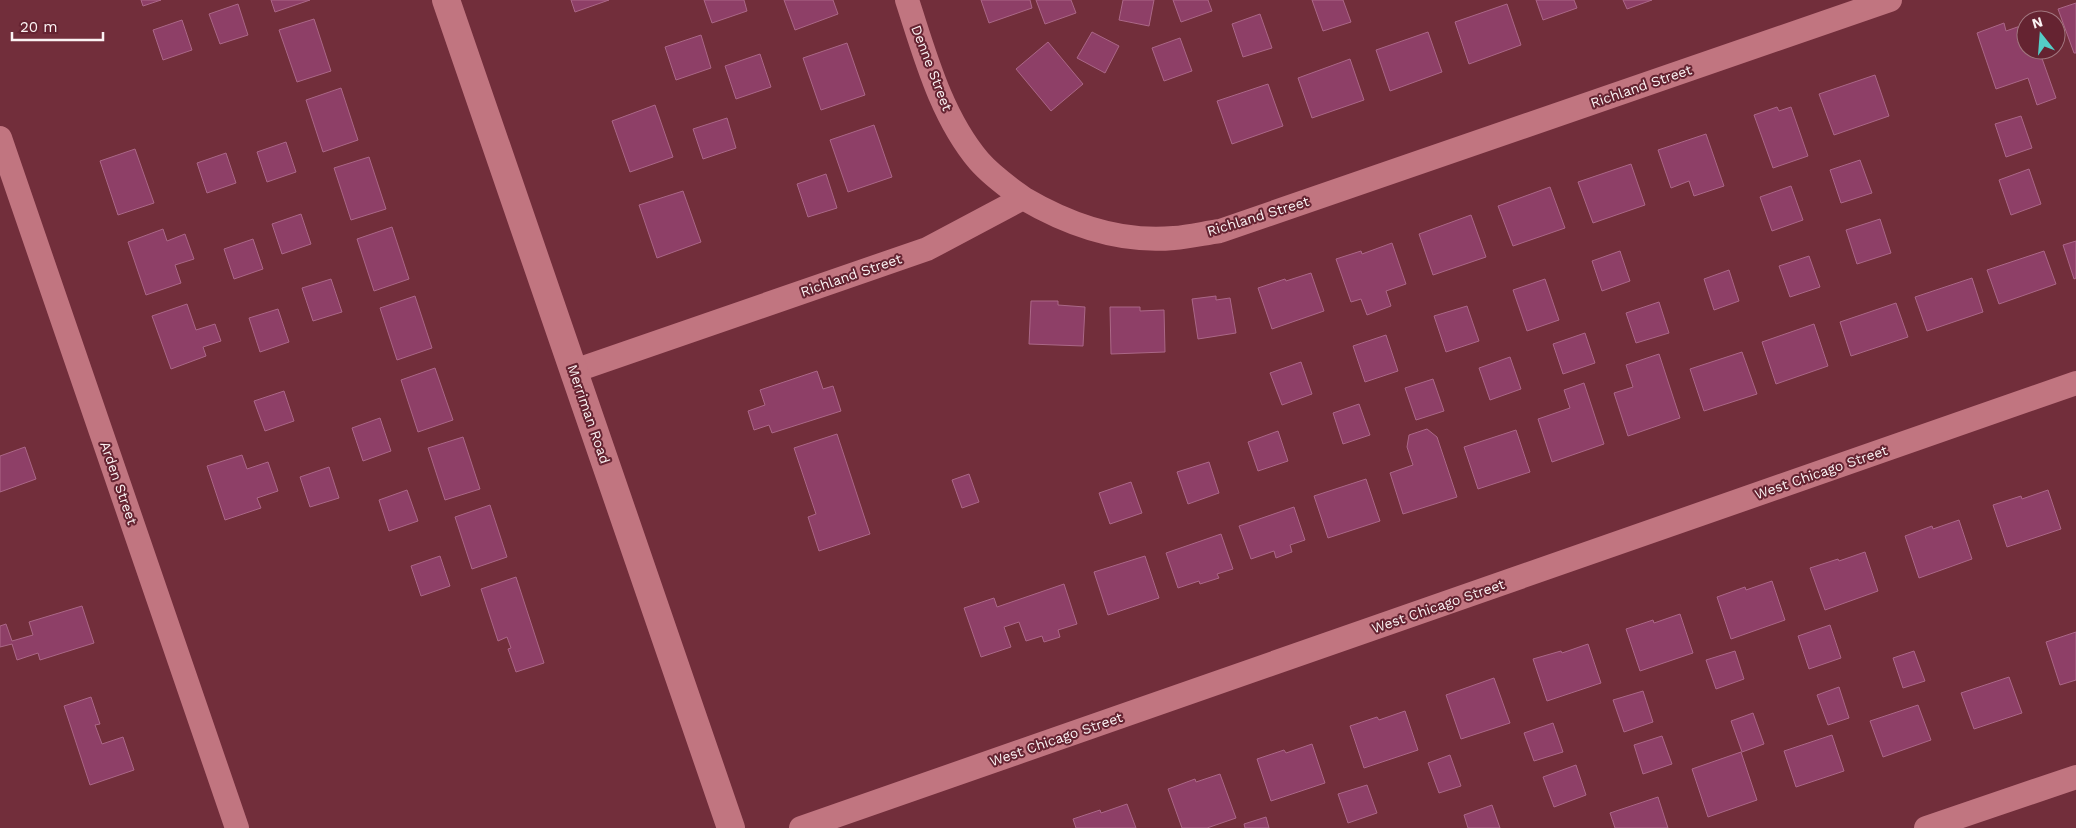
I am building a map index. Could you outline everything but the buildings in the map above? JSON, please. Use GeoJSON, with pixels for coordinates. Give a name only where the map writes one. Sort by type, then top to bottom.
{"type":"FeatureCollection","features":[{"type":"Feature","properties":{"kind":"main road","name":"Merriman Road"},"geometry":{"type":"LineString","coordinates":[[446,0],[731,828]]}},
{"type":"Feature","properties":{"kind":"street","name":"Denne Street"},"geometry":{"type":"LineString","coordinates":[[907,0],[940,96],[958,129],[979,160],[999,180],[1024,198]]}},
{"type":"Feature","properties":{"kind":"street","name":"Richland Street"},"geometry":{"type":"LineString","coordinates":[[574,371],[927,249],[1024,198],[1072,223],[1117,235],[1173,238],[1220,231],[1890,0]]}},
{"type":"Feature","properties":{"kind":"street","name":"Arden Street"},"geometry":{"type":"LineString","coordinates":[[0,138],[237,828]]}},
{"type":"Feature","properties":{"kind":"street","name":"West Chicago Street"},"geometry":{"type":"LineString","coordinates":[[801,828],[2076,383]]}},
{"type":"Feature","properties":{"kind":"street"},"geometry":{"type":"LineString","coordinates":[[1926,828],[2076,777]]}}]}
